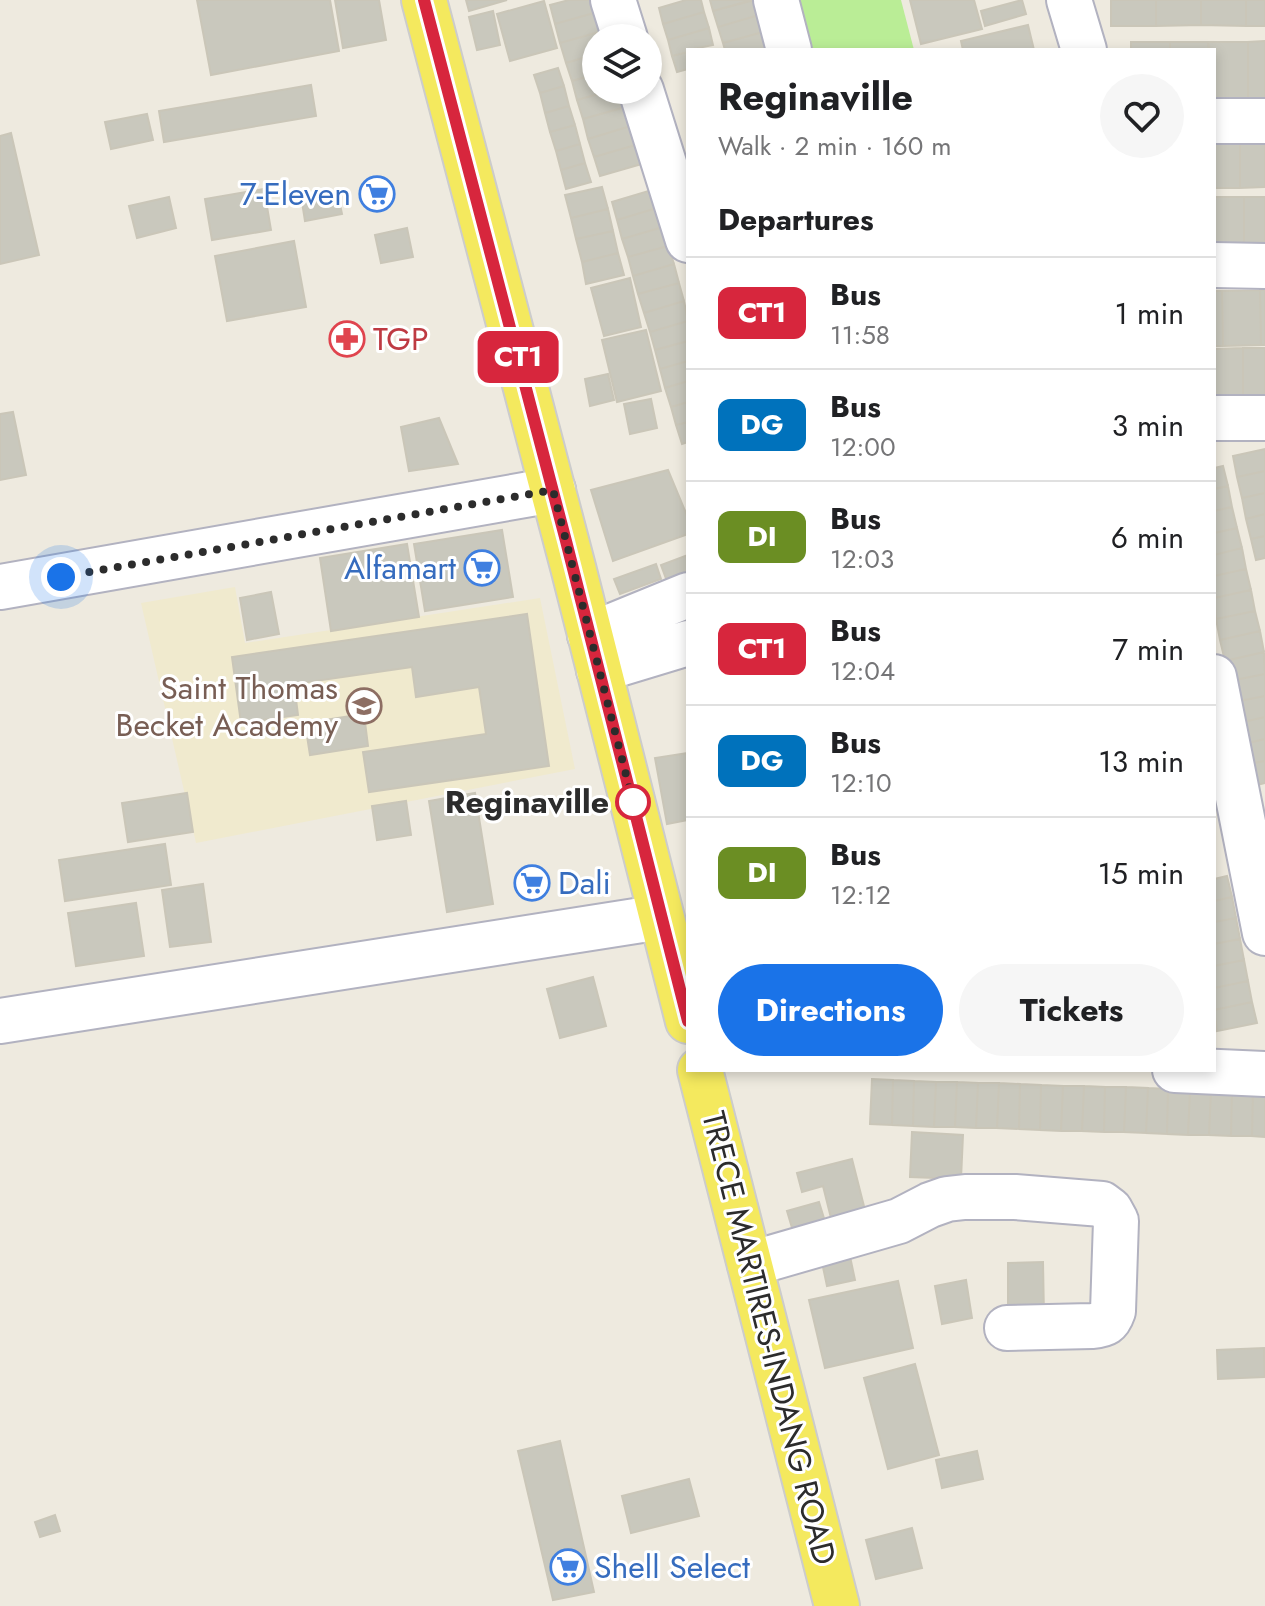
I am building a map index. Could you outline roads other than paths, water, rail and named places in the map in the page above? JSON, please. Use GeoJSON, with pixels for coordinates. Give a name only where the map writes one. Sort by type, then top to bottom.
{"type":"FeatureCollection","features":[{"type":"Feature","properties":{"kind":"main road"},"geometry":{"type":"LineString","coordinates":[[424,0],[686,1013]]}},
{"type":"Feature","properties":{"kind":"main road","name":"TRECE MARTIRES-INDANG ROAD"},"geometry":{"type":"LineString","coordinates":[[701,1072],[837,1606]]}},
{"type":"Feature","properties":{"kind":"street"},"geometry":{"type":"LineString","coordinates":[[613,0],[621,24]]}},
{"type":"Feature","properties":{"kind":"street"},"geometry":{"type":"LineString","coordinates":[[776,0],[788,48]]}},
{"type":"Feature","properties":{"kind":"street"},"geometry":{"type":"LineString","coordinates":[[1069,0],[1083,48]]}},
{"type":"Feature","properties":{"kind":"street"},"geometry":{"type":"LineString","coordinates":[[645,104],[686,234]]}},
{"type":"Feature","properties":{"kind":"street"},"geometry":{"type":"LineString","coordinates":[[1216,121],[1265,121]]}},
{"type":"Feature","properties":{"kind":"street"},"geometry":{"type":"LineString","coordinates":[[1216,265],[1265,266]]}},
{"type":"Feature","properties":{"kind":"street"},"geometry":{"type":"LineString","coordinates":[[1216,418],[1265,418]]}},
{"type":"Feature","properties":{"kind":"street"},"geometry":{"type":"LineString","coordinates":[[0,587],[553,490]]}},
{"type":"Feature","properties":{"kind":"street"},"geometry":{"type":"LineString","coordinates":[[594,653],[686,596]]}},
{"type":"Feature","properties":{"kind":"street"},"geometry":{"type":"LineString","coordinates":[[594,653],[686,643]]}},
{"type":"Feature","properties":{"kind":"street"},"geometry":{"type":"LineString","coordinates":[[1216,687],[1265,933]]}},
{"type":"Feature","properties":{"kind":"street"},"geometry":{"type":"LineString","coordinates":[[0,1021],[661,917]]}},
{"type":"Feature","properties":{"kind":"street"},"geometry":{"type":"LineString","coordinates":[[1216,1072],[1265,1074]]}},
{"type":"Feature","properties":{"kind":"street"},"geometry":{"type":"LineString","coordinates":[[750,1264],[899,1221],[947,1199],[1015,1197],[1102,1204],[1110,1210],[1116,1221],[1110,1321],[1103,1326],[1007,1328]]}},
{"type":"Feature","properties":{"kind":"place","name":"7-Eleven"},"geometry":{"type":"Point","coordinates":[377,194]}},
{"type":"Feature","properties":{"kind":"place","name":"TGP"},"geometry":{"type":"Point","coordinates":[347,339]}},
{"type":"Feature","properties":{"kind":"place","name":"Alfamart"},"geometry":{"type":"Point","coordinates":[482,568]}},
{"type":"Feature","properties":{"kind":"place","name":"Saint Thomas Becket Academy"},"geometry":{"type":"Point","coordinates":[364,706]}},
{"type":"Feature","properties":{"kind":"place","name":"Reginaville"},"geometry":{"type":"Point","coordinates":[633,802]}},
{"type":"Feature","properties":{"kind":"place","name":"Dali"},"geometry":{"type":"Point","coordinates":[532,883]}},
{"type":"Feature","properties":{"kind":"place","name":"Shell Select"},"geometry":{"type":"Point","coordinates":[568,1567]}}]}
